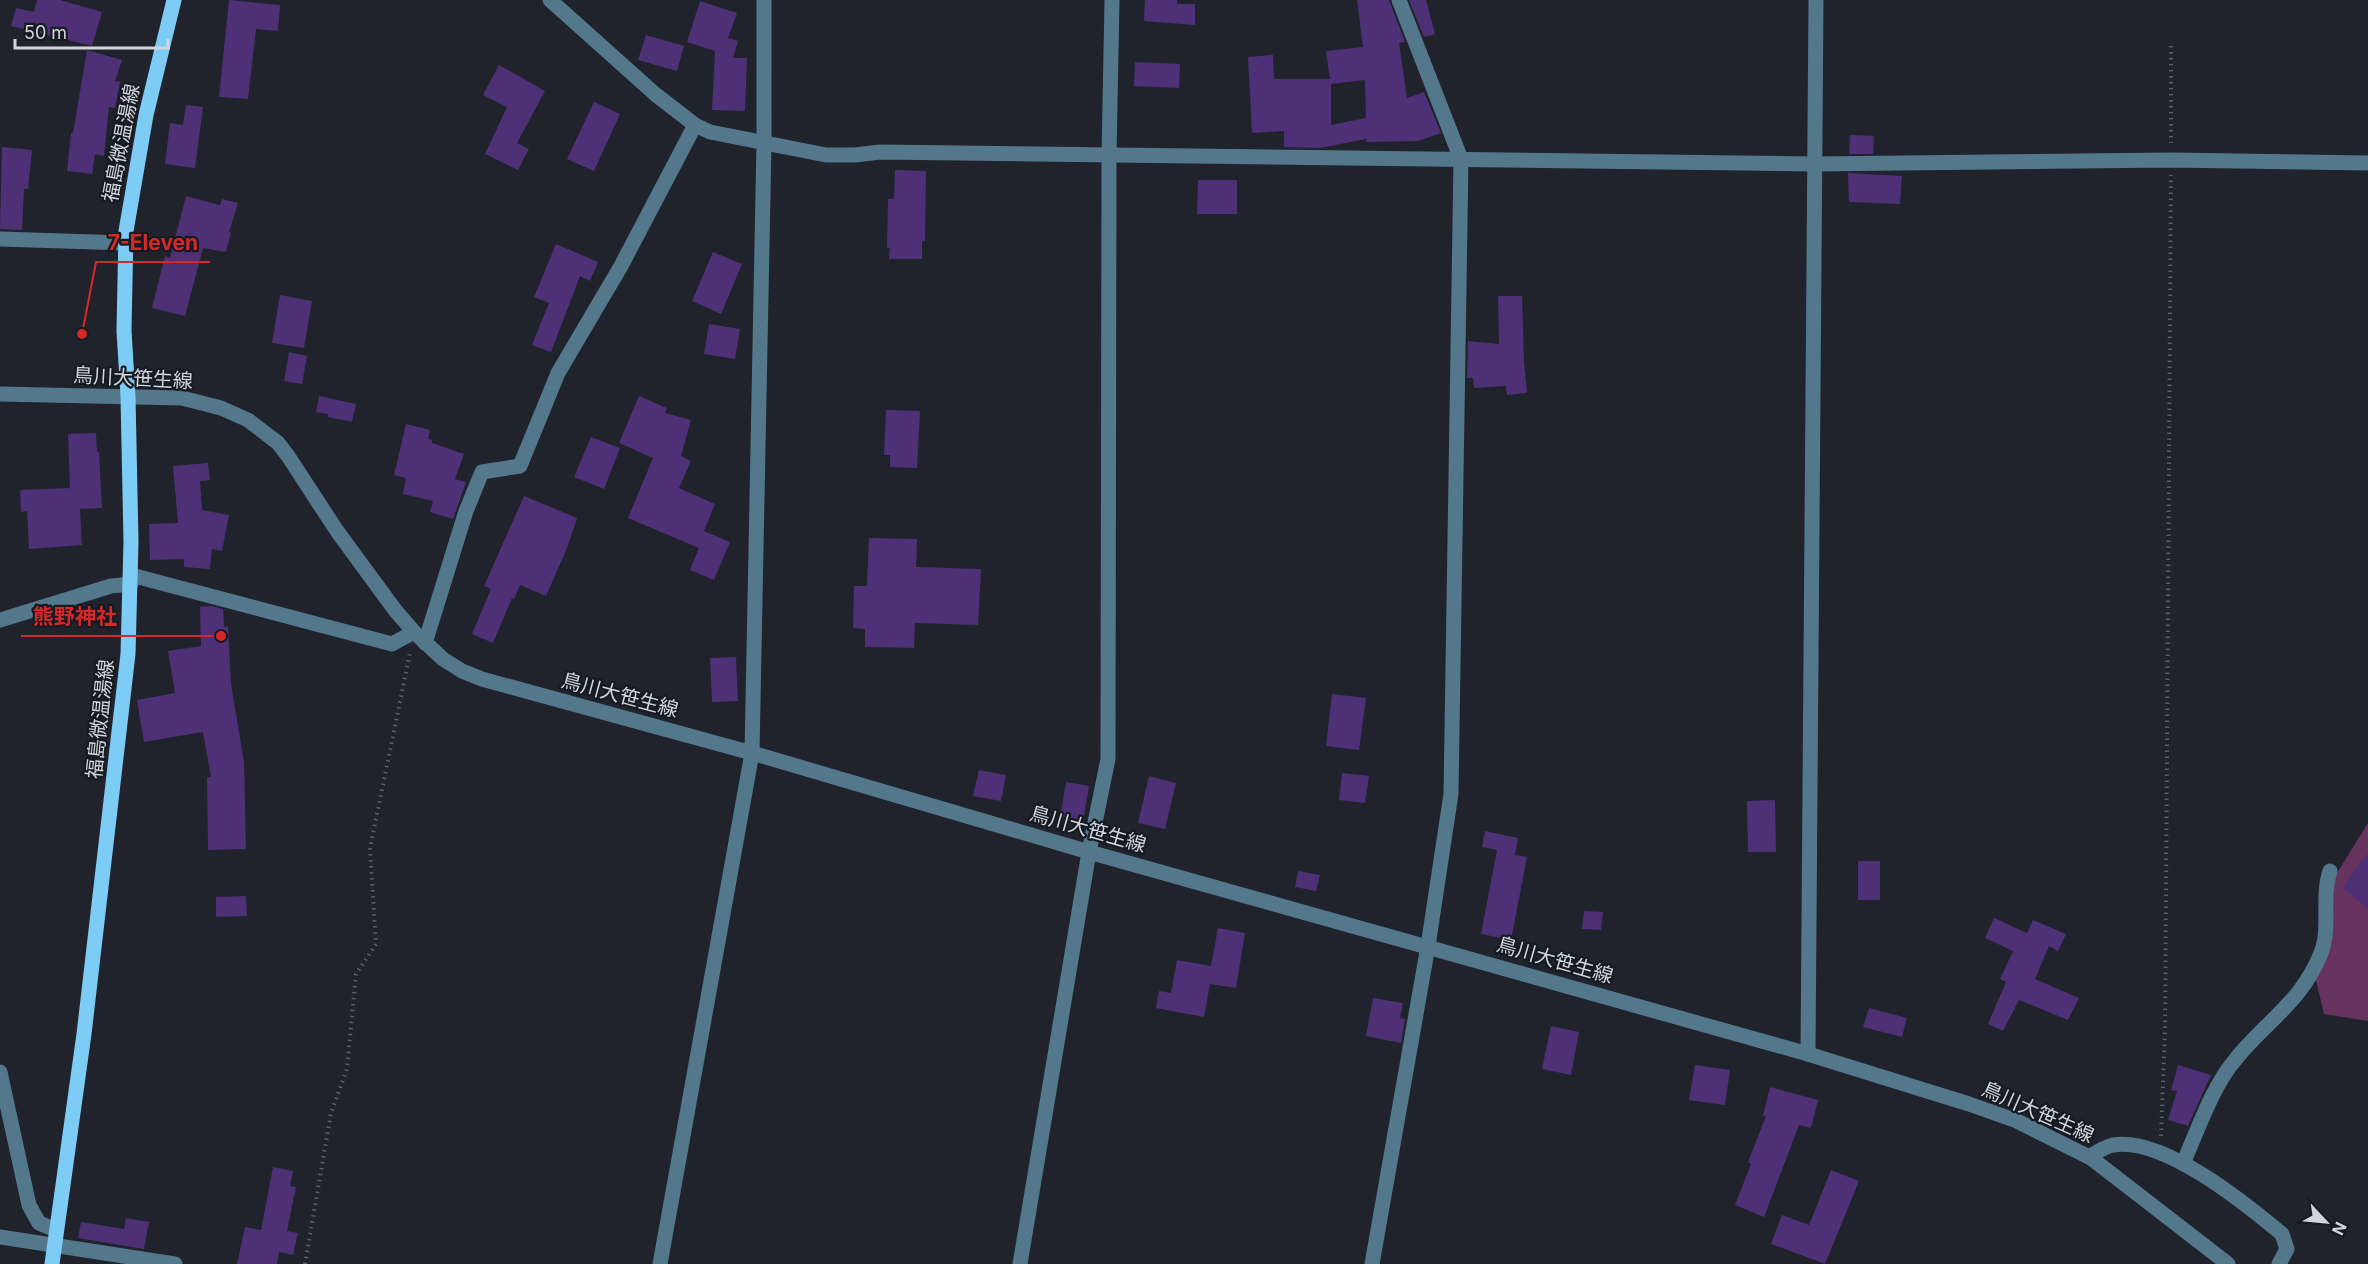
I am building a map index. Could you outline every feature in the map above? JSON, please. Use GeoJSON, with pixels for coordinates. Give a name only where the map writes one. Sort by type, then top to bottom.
{"type":"FeatureCollection","features":[{"type":"Feature","properties":{"kind":"main road","name":"福島微温湯線"},"geometry":{"type":"LineString","coordinates":[[52,1264],[84,1034],[128,654],[131,580],[128,396],[124,331],[126,243],[146,116],[174,0]]}},
{"type":"Feature","properties":{"kind":"street"},"geometry":{"type":"LineString","coordinates":[[550,0],[655,94],[695,125],[710,132],[826,155],[880,152],[1814,164],[2171,160],[2368,163]]}},
{"type":"Feature","properties":{"kind":"street"},"geometry":{"type":"LineString","coordinates":[[660,1264],[752,753],[764,143],[764,0]]}},
{"type":"Feature","properties":{"kind":"street"},"geometry":{"type":"LineString","coordinates":[[1020,1264],[1089,852],[1108,759],[1109,156],[1112,0]]}},
{"type":"Feature","properties":{"kind":"street"},"geometry":{"type":"LineString","coordinates":[[1372,1264],[1428,946],[1451,794],[1461,159],[1399,0]]}},
{"type":"Feature","properties":{"kind":"street"},"geometry":{"type":"LineString","coordinates":[[1808,1054],[1816,0]]}},
{"type":"Feature","properties":{"kind":"street"},"geometry":{"type":"LineString","coordinates":[[0,620],[131,580],[392,644],[419,637],[482,472],[520,466],[558,373],[621,266],[695,125]]}},
{"type":"Feature","properties":{"kind":"street"},"geometry":{"type":"LineString","coordinates":[[0,239],[126,243]]}},
{"type":"Feature","properties":{"kind":"street","name":"鳥川大笹生線"},"geometry":{"type":"LineString","coordinates":[[0,394],[182,398],[221,408],[248,420],[278,443],[337,531],[395,610],[419,637],[443,659],[462,671],[482,679],[752,753],[1089,852],[1808,1054],[2017,1121],[2089,1157],[2228,1264]]}},
{"type":"Feature","properties":{"kind":"street"},"geometry":{"type":"LineString","coordinates":[[2183,1163],[2221,1082],[2233,1062],[2245,1047],[2280,1015],[2314,969],[2324,944],[2326,890],[2330,871]]}},
{"type":"Feature","properties":{"kind":"street"},"geometry":{"type":"LineString","coordinates":[[0,1072],[29,1205],[39,1223],[55,1237]]}},
{"type":"Feature","properties":{"kind":"street"},"geometry":{"type":"LineString","coordinates":[[2089,1157],[2103,1148],[2116,1144],[2161,1152],[2183,1163],[2282,1234],[2287,1249],[2279,1264]]}},
{"type":"Feature","properties":{"kind":"street"},"geometry":{"type":"LineString","coordinates":[[0,1237],[55,1237],[175,1264]]}},
{"type":"Feature","properties":{"kind":"path"},"geometry":{"type":"LineString","coordinates":[[2161,1152],[2165,1020],[2170,46]]}},
{"type":"Feature","properties":{"kind":"path"},"geometry":{"type":"LineString","coordinates":[[305,1264],[331,1113],[347,1069],[356,974],[376,944],[370,848],[419,637]]}},
{"type":"Feature","properties":{"kind":"shaded area"},"geometry":{"type":"Polygon","coordinates":[[[2368,823],[2368,1021],[2324,1014],[2315,976],[2334,878],[2368,823]]]}},
{"type":"Feature","properties":{"kind":"building"},"geometry":{"type":"Polygon","coordinates":[[[37,0],[60,0],[102,12],[92,46],[11,26],[16,8],[34,12],[37,0]]]}},
{"type":"Feature","properties":{"kind":"building"},"geometry":{"type":"Polygon","coordinates":[[[229,0],[280,5],[278,31],[256,29],[248,99],[219,97],[229,0]]]}},
{"type":"Feature","properties":{"kind":"building"},"geometry":{"type":"Polygon","coordinates":[[[1145,0],[1177,0],[1177,4],[1195,4],[1195,25],[1144,21],[1145,0]]]}},
{"type":"Feature","properties":{"kind":"building"},"geometry":{"type":"Polygon","coordinates":[[[1357,0],[1389,0],[1405,42],[1399,43],[1407,98],[1424,92],[1441,133],[1418,141],[1366,142],[1366,139],[1320,148],[1284,147],[1284,131],[1252,133],[1248,57],[1273,55],[1274,79],[1330,79],[1326,51],[1363,47],[1357,0]],[[1365,80],[1331,84],[1331,125],[1366,118],[1365,80]]]}},
{"type":"Feature","properties":{"kind":"building"},"geometry":{"type":"Polygon","coordinates":[[[1409,0],[1426,0],[1435,34],[1424,37],[1409,0]]]}},
{"type":"Feature","properties":{"kind":"building"},"geometry":{"type":"Polygon","coordinates":[[[700,1],[737,13],[728,38],[738,41],[733,58],[747,58],[745,111],[712,110],[715,51],[687,42],[700,1]]]}},
{"type":"Feature","properties":{"kind":"building"},"geometry":{"type":"Polygon","coordinates":[[[646,35],[684,46],[677,71],[638,60],[646,35]]]}},
{"type":"Feature","properties":{"kind":"building"},"geometry":{"type":"Polygon","coordinates":[[[87,50],[122,60],[115,81],[120,82],[115,108],[109,107],[104,156],[95,154],[92,174],[67,171],[71,133],[73,133],[87,50]]]}},
{"type":"Feature","properties":{"kind":"building"},"geometry":{"type":"Polygon","coordinates":[[[1135,62],[1180,64],[1179,88],[1134,86],[1135,62]]]}},
{"type":"Feature","properties":{"kind":"building"},"geometry":{"type":"Polygon","coordinates":[[[499,65],[545,91],[517,143],[529,149],[518,170],[485,154],[507,107],[483,95],[499,65]]]}},
{"type":"Feature","properties":{"kind":"building"},"geometry":{"type":"Polygon","coordinates":[[[594,102],[620,114],[594,171],[567,159],[594,102]]]}},
{"type":"Feature","properties":{"kind":"building"},"geometry":{"type":"Polygon","coordinates":[[[186,105],[203,107],[195,168],[165,164],[170,123],[183,125],[186,105]]]}},
{"type":"Feature","properties":{"kind":"building"},"geometry":{"type":"Polygon","coordinates":[[[1850,135],[1874,136],[1873,154],[1849,154],[1850,135]]]}},
{"type":"Feature","properties":{"kind":"building"},"geometry":{"type":"Polygon","coordinates":[[[2,147],[32,150],[28,189],[24,189],[22,230],[0,229],[2,147]]]}},
{"type":"Feature","properties":{"kind":"building"},"geometry":{"type":"Polygon","coordinates":[[[895,170],[926,171],[925,241],[922,241],[922,259],[889,259],[890,248],[887,248],[888,199],[894,199],[895,170]]]}},
{"type":"Feature","properties":{"kind":"building"},"geometry":{"type":"Polygon","coordinates":[[[1848,173],[1902,176],[1900,204],[1849,202],[1848,173]]]}},
{"type":"Feature","properties":{"kind":"building"},"geometry":{"type":"Polygon","coordinates":[[[1198,180],[1237,180],[1237,214],[1197,214],[1198,180]]]}},
{"type":"Feature","properties":{"kind":"building"},"geometry":{"type":"Polygon","coordinates":[[[186,196],[220,205],[222,199],[238,203],[229,232],[231,233],[226,252],[203,248],[185,316],[152,308],[165,256],[170,258],[186,196]]]}},
{"type":"Feature","properties":{"kind":"building"},"geometry":{"type":"Polygon","coordinates":[[[556,244],[598,262],[590,281],[580,276],[551,352],[532,345],[549,303],[534,297],[556,244]]]}},
{"type":"Feature","properties":{"kind":"building"},"geometry":{"type":"Polygon","coordinates":[[[713,252],[742,264],[721,314],[692,301],[713,252]]]}},
{"type":"Feature","properties":{"kind":"building"},"geometry":{"type":"Polygon","coordinates":[[[280,295],[312,301],[304,348],[272,343],[280,295]]]}},
{"type":"Feature","properties":{"kind":"building"},"geometry":{"type":"Polygon","coordinates":[[[1498,296],[1522,296],[1527,393],[1507,395],[1506,386],[1474,388],[1473,378],[1467,378],[1468,341],[1499,344],[1498,296]]]}},
{"type":"Feature","properties":{"kind":"building"},"geometry":{"type":"Polygon","coordinates":[[[709,324],[740,329],[735,359],[704,354],[709,324]]]}},
{"type":"Feature","properties":{"kind":"building"},"geometry":{"type":"Polygon","coordinates":[[[289,352],[307,356],[302,384],[284,381],[289,352]]]}},
{"type":"Feature","properties":{"kind":"building"},"geometry":{"type":"Polygon","coordinates":[[[319,396],[356,404],[352,422],[316,412],[319,396]]]}},
{"type":"Feature","properties":{"kind":"building"},"geometry":{"type":"Polygon","coordinates":[[[639,396],[667,408],[665,413],[691,420],[681,456],[691,461],[679,488],[715,504],[704,531],[730,542],[714,580],[690,570],[699,548],[628,518],[653,458],[619,443],[639,396]]]}},
{"type":"Feature","properties":{"kind":"building"},"geometry":{"type":"Polygon","coordinates":[[[886,410],[920,411],[917,468],[890,467],[890,455],[884,455],[886,410]]]}},
{"type":"Feature","properties":{"kind":"building"},"geometry":{"type":"Polygon","coordinates":[[[406,424],[430,430],[428,439],[432,440],[432,443],[464,454],[455,479],[466,482],[453,519],[430,512],[433,501],[403,494],[406,478],[394,475],[406,424]]]}},
{"type":"Feature","properties":{"kind":"building"},"geometry":{"type":"Polygon","coordinates":[[[96,433],[102,508],[80,509],[82,545],[29,549],[27,511],[21,512],[20,490],[70,488],[68,434],[96,433]]]}},
{"type":"Feature","properties":{"kind":"building"},"geometry":{"type":"Polygon","coordinates":[[[591,437],[620,448],[604,489],[574,477],[591,437]]]}},
{"type":"Feature","properties":{"kind":"building"},"geometry":{"type":"Polygon","coordinates":[[[208,463],[210,480],[200,481],[202,510],[229,515],[222,551],[212,549],[210,569],[184,567],[184,559],[150,560],[149,524],[178,523],[173,466],[208,463]]]}},
{"type":"Feature","properties":{"kind":"building"},"geometry":{"type":"Polygon","coordinates":[[[524,496],[577,518],[546,596],[520,585],[493,643],[472,634],[491,589],[484,586],[524,496]]]}},
{"type":"Feature","properties":{"kind":"building"},"geometry":{"type":"Polygon","coordinates":[[[869,538],[917,539],[916,567],[981,569],[978,625],[915,623],[914,648],[865,647],[865,629],[853,628],[854,586],[867,586],[869,538]]]}},
{"type":"Feature","properties":{"kind":"building"},"geometry":{"type":"Polygon","coordinates":[[[212,606],[223,609],[224,627],[228,626],[231,684],[244,762],[246,849],[208,850],[207,777],[211,777],[203,732],[144,742],[137,700],[175,693],[168,651],[201,646],[200,607],[212,606]]]}},
{"type":"Feature","properties":{"kind":"building"},"geometry":{"type":"Polygon","coordinates":[[[736,657],[738,701],[712,702],[710,658],[736,657]]]}},
{"type":"Feature","properties":{"kind":"building"},"geometry":{"type":"Polygon","coordinates":[[[1332,694],[1366,698],[1359,750],[1326,746],[1332,694]]]}},
{"type":"Feature","properties":{"kind":"building"},"geometry":{"type":"Polygon","coordinates":[[[979,770],[1006,775],[1001,801],[973,796],[979,770]]]}},
{"type":"Feature","properties":{"kind":"building"},"geometry":{"type":"Polygon","coordinates":[[[1342,773],[1369,776],[1365,803],[1339,800],[1342,773]]]}},
{"type":"Feature","properties":{"kind":"building"},"geometry":{"type":"Polygon","coordinates":[[[1149,776],[1176,783],[1165,829],[1138,823],[1149,776]]]}},
{"type":"Feature","properties":{"kind":"building"},"geometry":{"type":"Polygon","coordinates":[[[1066,782],[1089,786],[1083,821],[1060,818],[1066,782]]]}},
{"type":"Feature","properties":{"kind":"building"},"geometry":{"type":"Polygon","coordinates":[[[1775,800],[1776,852],[1748,852],[1747,801],[1775,800]]]}},
{"type":"Feature","properties":{"kind":"building"},"geometry":{"type":"Polygon","coordinates":[[[1485,831],[1518,838],[1515,855],[1527,857],[1511,940],[1481,934],[1497,850],[1482,847],[1485,831]]]}},
{"type":"Feature","properties":{"kind":"building"},"geometry":{"type":"Polygon","coordinates":[[[2368,853],[2368,908],[2342,888],[2368,853]]]}},
{"type":"Feature","properties":{"kind":"building"},"geometry":{"type":"Polygon","coordinates":[[[1858,861],[1880,861],[1880,900],[1858,900],[1858,861]]]}},
{"type":"Feature","properties":{"kind":"building"},"geometry":{"type":"Polygon","coordinates":[[[1298,871],[1320,875],[1316,891],[1295,887],[1298,871]]]}},
{"type":"Feature","properties":{"kind":"building"},"geometry":{"type":"Polygon","coordinates":[[[246,896],[247,916],[216,917],[216,897],[246,896]]]}},
{"type":"Feature","properties":{"kind":"building"},"geometry":{"type":"Polygon","coordinates":[[[1584,911],[1603,912],[1601,930],[1582,929],[1584,911]]]}},
{"type":"Feature","properties":{"kind":"building"},"geometry":{"type":"Polygon","coordinates":[[[1994,918],[2027,933],[2033,920],[2066,934],[2058,951],[2049,946],[2035,979],[2079,998],[2068,1020],[2019,1000],[2003,1031],[1988,1024],[2006,982],[2000,979],[2013,951],[1985,938],[1994,918]]]}},
{"type":"Feature","properties":{"kind":"building"},"geometry":{"type":"Polygon","coordinates":[[[1218,928],[1245,933],[1236,988],[1210,984],[1204,1017],[1156,1008],[1159,991],[1171,993],[1177,960],[1211,966],[1218,928]]]}},
{"type":"Feature","properties":{"kind":"building"},"geometry":{"type":"Polygon","coordinates":[[[1373,998],[1403,1003],[1400,1018],[1405,1019],[1401,1043],[1366,1036],[1373,998]]]}},
{"type":"Feature","properties":{"kind":"building"},"geometry":{"type":"Polygon","coordinates":[[[1869,1008],[1907,1018],[1902,1037],[1863,1027],[1869,1008]]]}},
{"type":"Feature","properties":{"kind":"building"},"geometry":{"type":"Polygon","coordinates":[[[1551,1026],[1579,1032],[1571,1075],[1542,1069],[1551,1026]]]}},
{"type":"Feature","properties":{"kind":"building"},"geometry":{"type":"Polygon","coordinates":[[[1695,1065],[1730,1070],[1725,1105],[1689,1100],[1695,1065]]]}},
{"type":"Feature","properties":{"kind":"building"},"geometry":{"type":"Polygon","coordinates":[[[2178,1065],[2211,1075],[2188,1126],[2168,1120],[2177,1091],[2171,1090],[2178,1065]]]}},
{"type":"Feature","properties":{"kind":"building"},"geometry":{"type":"Polygon","coordinates":[[[1770,1087],[1818,1100],[1811,1128],[1799,1125],[1764,1217],[1735,1205],[1751,1164],[1748,1162],[1766,1116],[1763,1116],[1770,1087]]]}},
{"type":"Feature","properties":{"kind":"building"},"geometry":{"type":"Polygon","coordinates":[[[273,1167],[293,1171],[290,1186],[296,1187],[287,1231],[298,1233],[293,1255],[279,1252],[277,1264],[237,1264],[245,1227],[261,1230],[273,1167]]]}},
{"type":"Feature","properties":{"kind":"building"},"geometry":{"type":"Polygon","coordinates":[[[1831,1170],[1859,1181],[1825,1264],[1771,1244],[1782,1215],[1809,1225],[1831,1170]]]}},
{"type":"Feature","properties":{"kind":"building"},"geometry":{"type":"Polygon","coordinates":[[[126,1218],[149,1222],[144,1249],[78,1238],[81,1222],[124,1229],[126,1218]]]}},
{"type":"Feature","properties":{"kind":"place","name":"7-Eleven"},"geometry":{"type":"Point","coordinates":[82,334]}},
{"type":"Feature","properties":{"kind":"place","name":"熊野神社"},"geometry":{"type":"Point","coordinates":[221,636]}}]}
